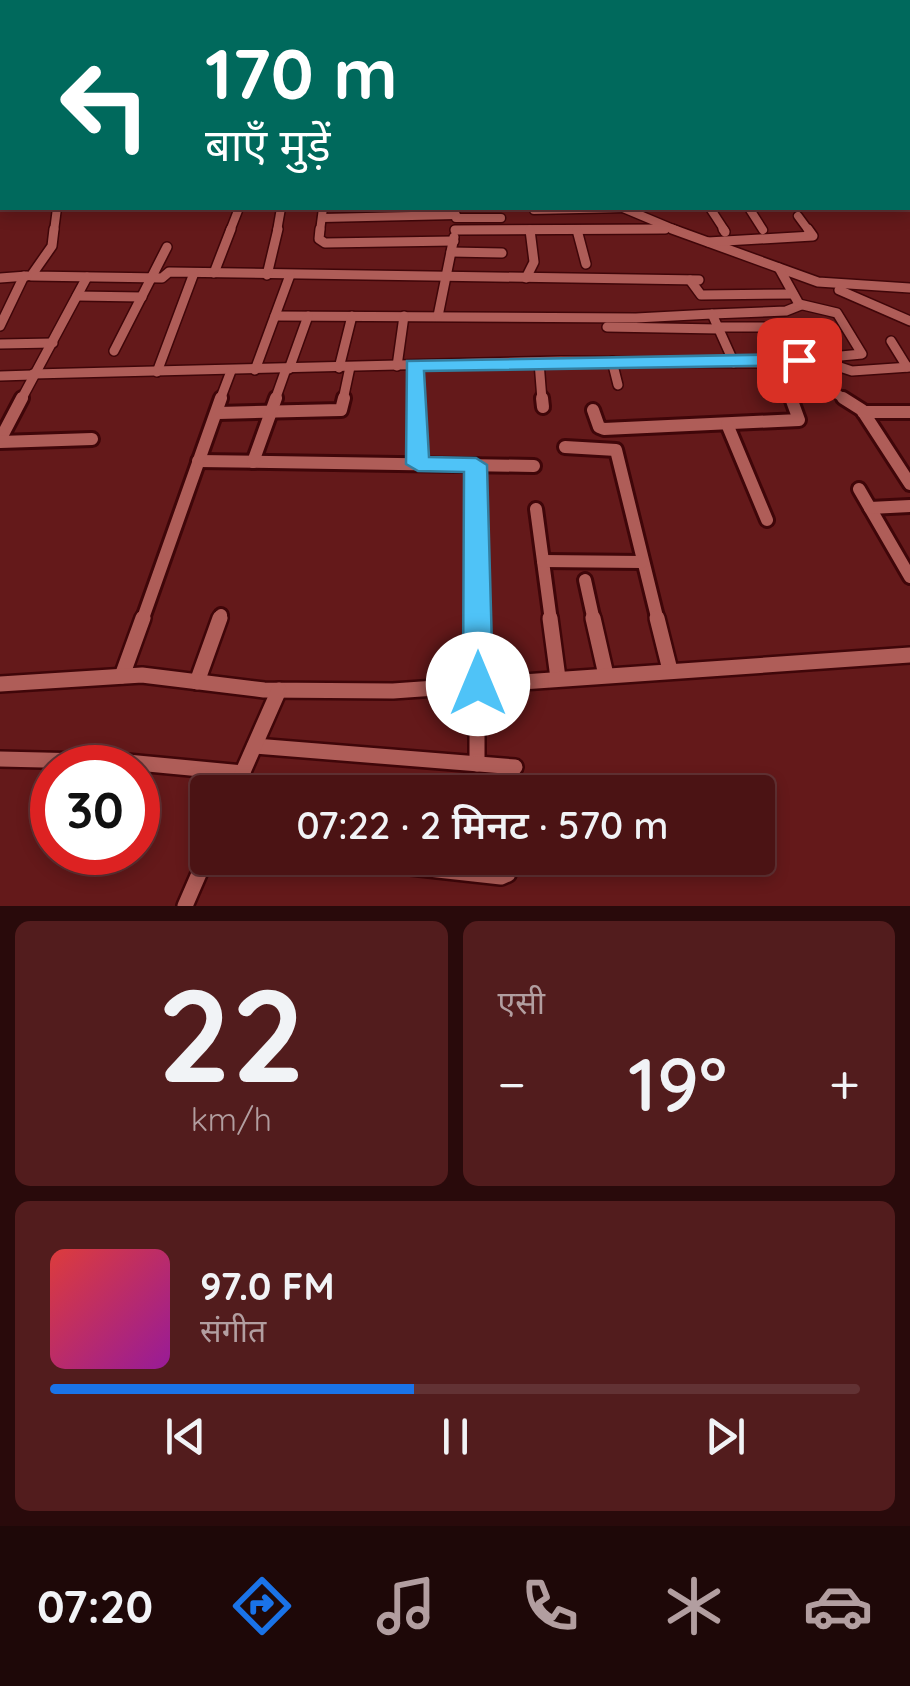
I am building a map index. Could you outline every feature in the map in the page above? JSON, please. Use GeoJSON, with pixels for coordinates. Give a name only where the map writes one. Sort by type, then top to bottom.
{"type":"FeatureCollection","features":[{"type":"Feature","properties":{"kind":"street"},"geometry":{"type":"LineString","coordinates":[[752,0],[770,0]]}},
{"type":"Feature","properties":{"kind":"street"},"geometry":{"type":"LineString","coordinates":[[0,326],[27,276],[52,246],[57,210]]}},
{"type":"Feature","properties":{"kind":"street"},"geometry":{"type":"LineString","coordinates":[[214,273],[238,210]]}},
{"type":"Feature","properties":{"kind":"street"},"geometry":{"type":"LineString","coordinates":[[267,275],[278,247],[281,210]]}},
{"type":"Feature","properties":{"kind":"street"},"geometry":{"type":"LineString","coordinates":[[526,278],[534,262],[534,210]]}},
{"type":"Feature","properties":{"kind":"street"},"geometry":{"type":"LineString","coordinates":[[629,210],[703,242],[830,285],[910,321]]}},
{"type":"Feature","properties":{"kind":"street"},"geometry":{"type":"LineString","coordinates":[[711,210],[725,232]]}},
{"type":"Feature","properties":{"kind":"street"},"geometry":{"type":"LineString","coordinates":[[750,210],[764,230]]}},
{"type":"Feature","properties":{"kind":"street"},"geometry":{"type":"LineString","coordinates":[[501,218],[456,213],[323,213],[319,239],[326,243],[534,230],[673,229]]}},
{"type":"Feature","properties":{"kind":"street"},"geometry":{"type":"LineString","coordinates":[[438,316],[456,213]]}},
{"type":"Feature","properties":{"kind":"street"},"geometry":{"type":"LineString","coordinates":[[703,242],[813,236],[798,216]]}},
{"type":"Feature","properties":{"kind":"street"},"geometry":{"type":"LineString","coordinates":[[577,230],[586,264]]}},
{"type":"Feature","properties":{"kind":"street"},"geometry":{"type":"LineString","coordinates":[[114,351],[167,247]]}},
{"type":"Feature","properties":{"kind":"street"},"geometry":{"type":"LineString","coordinates":[[451,252],[502,253]]}},
{"type":"Feature","properties":{"kind":"street"},"geometry":{"type":"LineString","coordinates":[[779,268],[801,305]]}},
{"type":"Feature","properties":{"kind":"street"},"geometry":{"type":"LineString","coordinates":[[0,278],[162,278],[169,272],[194,272],[694,280],[700,294],[794,294]]}},
{"type":"Feature","properties":{"kind":"street"},"geometry":{"type":"LineString","coordinates":[[157,372],[194,272]]}},
{"type":"Feature","properties":{"kind":"street"},"geometry":{"type":"LineString","coordinates":[[254,370],[290,275]]}},
{"type":"Feature","properties":{"kind":"street"},"geometry":{"type":"LineString","coordinates":[[87,278],[1,434],[92,439]]}},
{"type":"Feature","properties":{"kind":"street"},"geometry":{"type":"LineString","coordinates":[[830,285],[910,288]]}},
{"type":"Feature","properties":{"kind":"street"},"geometry":{"type":"LineString","coordinates":[[78,296],[142,297]]}},
{"type":"Feature","properties":{"kind":"street"},"geometry":{"type":"LineString","coordinates":[[0,376],[540,362],[777,362],[858,356],[862,352],[837,313],[801,305],[786,310],[712,314],[275,316]]}},
{"type":"Feature","properties":{"kind":"street"},"geometry":{"type":"LineString","coordinates":[[712,314],[734,363]]}},
{"type":"Feature","properties":{"kind":"street"},"geometry":{"type":"LineString","coordinates":[[254,462],[308,316]]}},
{"type":"Feature","properties":{"kind":"street"},"geometry":{"type":"LineString","coordinates":[[218,413],[344,409],[344,368],[352,316]]}},
{"type":"Feature","properties":{"kind":"street"},"geometry":{"type":"LineString","coordinates":[[397,366],[404,316]]}},
{"type":"Feature","properties":{"kind":"street"},"geometry":{"type":"LineString","coordinates":[[607,327],[778,327],[830,390],[864,412],[909,480]]}},
{"type":"Feature","properties":{"kind":"street"},"geometry":{"type":"LineString","coordinates":[[807,360],[840,371],[908,367],[892,341]]}},
{"type":"Feature","properties":{"kind":"street"},"geometry":{"type":"LineString","coordinates":[[0,344],[53,343]]}},
{"type":"Feature","properties":{"kind":"street"},"geometry":{"type":"LineString","coordinates":[[540,362],[543,407]]}},
{"type":"Feature","properties":{"kind":"street"},"geometry":{"type":"LineString","coordinates":[[612,362],[618,385]]}},
{"type":"Feature","properties":{"kind":"street"},"geometry":{"type":"LineString","coordinates":[[594,410],[600,429],[798,420],[777,362]]}},
{"type":"Feature","properties":{"kind":"street"},"geometry":{"type":"LineString","coordinates":[[414,366],[418,464]]}},
{"type":"Feature","properties":{"kind":"street"},"geometry":{"type":"LineString","coordinates":[[122,676],[230,372]]}},
{"type":"Feature","properties":{"kind":"street"},"geometry":{"type":"LineString","coordinates":[[864,412],[910,412]]}},
{"type":"Feature","properties":{"kind":"street"},"geometry":{"type":"LineString","coordinates":[[727,424],[768,520]]}},
{"type":"Feature","properties":{"kind":"street"},"geometry":{"type":"LineString","coordinates":[[565,447],[616,450],[670,670]]}},
{"type":"Feature","properties":{"kind":"street"},"geometry":{"type":"LineString","coordinates":[[198,461],[534,466]]}},
{"type":"Feature","properties":{"kind":"street"},"geometry":{"type":"LineString","coordinates":[[476,465],[477,764]]}},
{"type":"Feature","properties":{"kind":"street"},"geometry":{"type":"LineString","coordinates":[[859,489],[910,577]]}},
{"type":"Feature","properties":{"kind":"street"},"geometry":{"type":"LineString","coordinates":[[870,508],[910,506]]}},
{"type":"Feature","properties":{"kind":"street"},"geometry":{"type":"LineString","coordinates":[[536,509],[558,678]]}},
{"type":"Feature","properties":{"kind":"street"},"geometry":{"type":"LineString","coordinates":[[542,561],[642,562]]}},
{"type":"Feature","properties":{"kind":"street"},"geometry":{"type":"LineString","coordinates":[[585,580],[606,675]]}},
{"type":"Feature","properties":{"kind":"street"},"geometry":{"type":"LineString","coordinates":[[197,682],[221,615]]}},
{"type":"Feature","properties":{"kind":"street"},"geometry":{"type":"LineString","coordinates":[[0,684],[122,676],[279,690],[393,691],[910,655]]}},
{"type":"Feature","properties":{"kind":"street"},"geometry":{"type":"LineString","coordinates":[[0,759],[127,762],[243,773],[279,690]]}},
{"type":"Feature","properties":{"kind":"street"},"geometry":{"type":"LineString","coordinates":[[255,746],[515,767]]}},
{"type":"Feature","properties":{"kind":"street"},"geometry":{"type":"LineString","coordinates":[[185,906],[198,875]]}},
{"type":"Feature","properties":{"kind":"route"},"geometry":{"type":"LineString","coordinates":[[478,684],[476,465],[418,464],[414,366],[799,360]]}}]}
